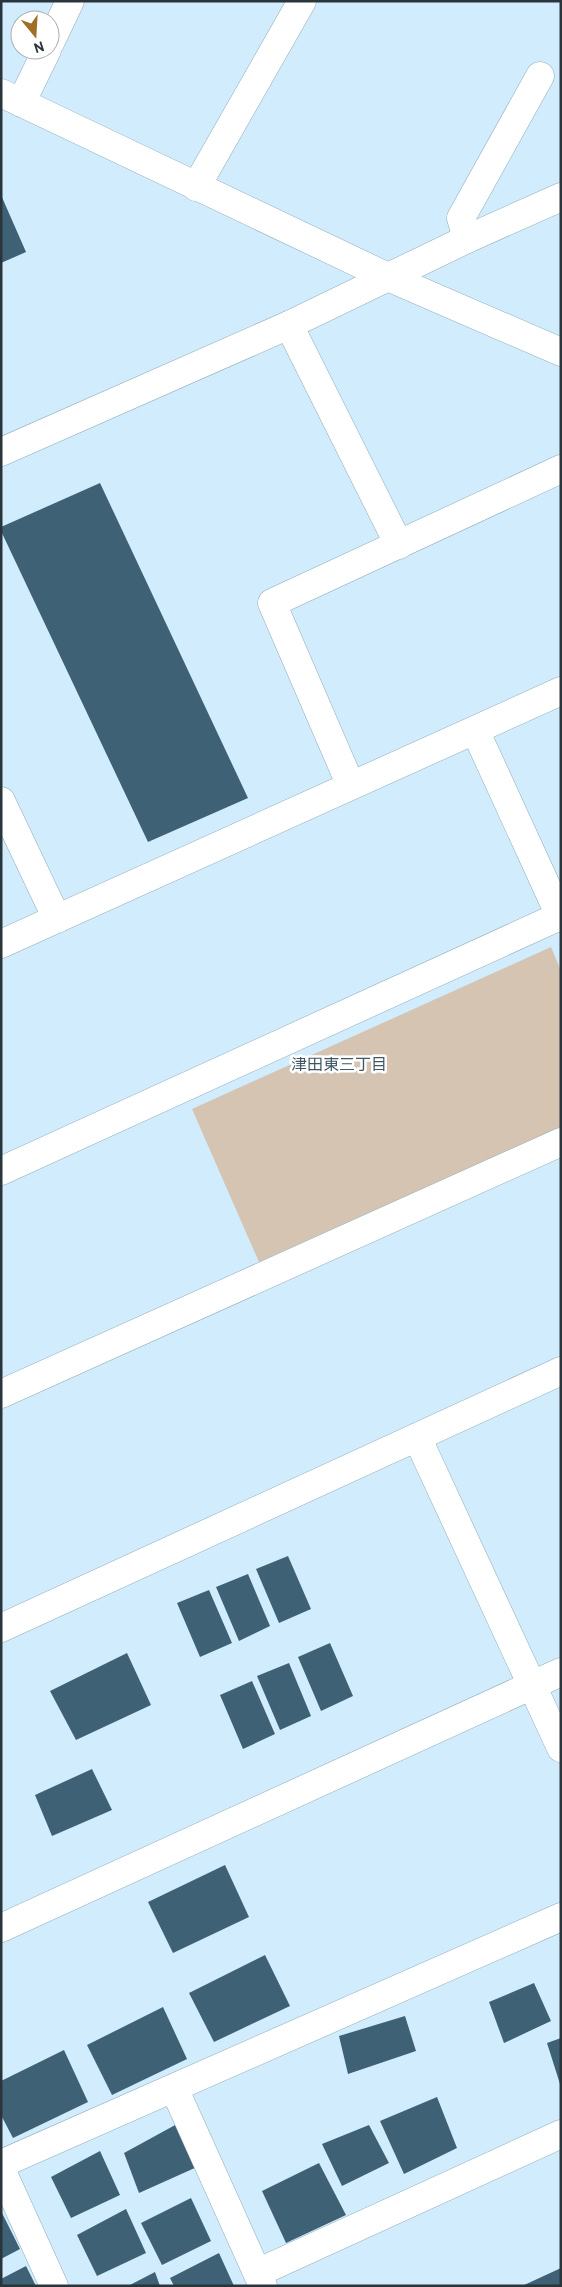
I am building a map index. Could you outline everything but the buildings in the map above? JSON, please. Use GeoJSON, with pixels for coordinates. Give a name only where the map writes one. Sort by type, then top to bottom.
{"type":"FeatureCollection","features":[{"type":"Feature","properties":{"kind":"street"},"geometry":{"type":"LineString","coordinates":[[60,22],[70,1]]}},
{"type":"Feature","properties":{"kind":"street"},"geometry":{"type":"LineString","coordinates":[[196,187],[302,1]]}},
{"type":"Feature","properties":{"kind":"street"},"geometry":{"type":"LineString","coordinates":[[40,60],[11,98],[390,278],[561,352]]}},
{"type":"Feature","properties":{"kind":"street"},"geometry":{"type":"LineString","coordinates":[[467,238],[461,218],[540,76]]}},
{"type":"Feature","properties":{"kind":"street"},"geometry":{"type":"LineString","coordinates":[[1,452],[289,325],[390,278],[467,238],[561,197]]}},
{"type":"Feature","properties":{"kind":"street"},"geometry":{"type":"LineString","coordinates":[[289,325],[399,545]]}},
{"type":"Feature","properties":{"kind":"street"},"geometry":{"type":"LineString","coordinates":[[351,786],[272,603],[561,469]]}},
{"type":"Feature","properties":{"kind":"street"},"geometry":{"type":"LineString","coordinates":[[1,944],[561,692]]}},
{"type":"Feature","properties":{"kind":"street"},"geometry":{"type":"LineString","coordinates":[[1,1171],[560,917],[475,730]]}},
{"type":"Feature","properties":{"kind":"street"},"geometry":{"type":"LineString","coordinates":[[1,801],[57,919]]}},
{"type":"Feature","properties":{"kind":"street"},"geometry":{"type":"LineString","coordinates":[[1,1394],[561,1142]]}},
{"type":"Feature","properties":{"kind":"street"},"geometry":{"type":"LineString","coordinates":[[1,1628],[561,1371]]}},
{"type":"Feature","properties":{"kind":"street"},"geometry":{"type":"LineString","coordinates":[[417,1437],[561,1748]]}},
{"type":"Feature","properties":{"kind":"street"},"geometry":{"type":"LineString","coordinates":[[1,1928],[561,1672]]}},
{"type":"Feature","properties":{"kind":"street"},"geometry":{"type":"LineString","coordinates":[[1,2164],[561,1917]]}},
{"type":"Feature","properties":{"kind":"street"},"geometry":{"type":"LineString","coordinates":[[174,2088],[260,2279],[561,2134]]}},
{"type":"Feature","properties":{"kind":"street"},"geometry":{"type":"LineString","coordinates":[[1,2169],[54,2286]]}},
{"type":"Feature","properties":{"kind":"shaded area"},"geometry":{"type":"Polygon","coordinates":[[[551,947],[561,971],[561,1127],[259,1262],[192,1109],[551,947]]]}},
{"type":"Feature","properties":{"kind":"district","name":"津田東三丁目"},"geometry":{"type":"Point","coordinates":[339,1064]}}]}
